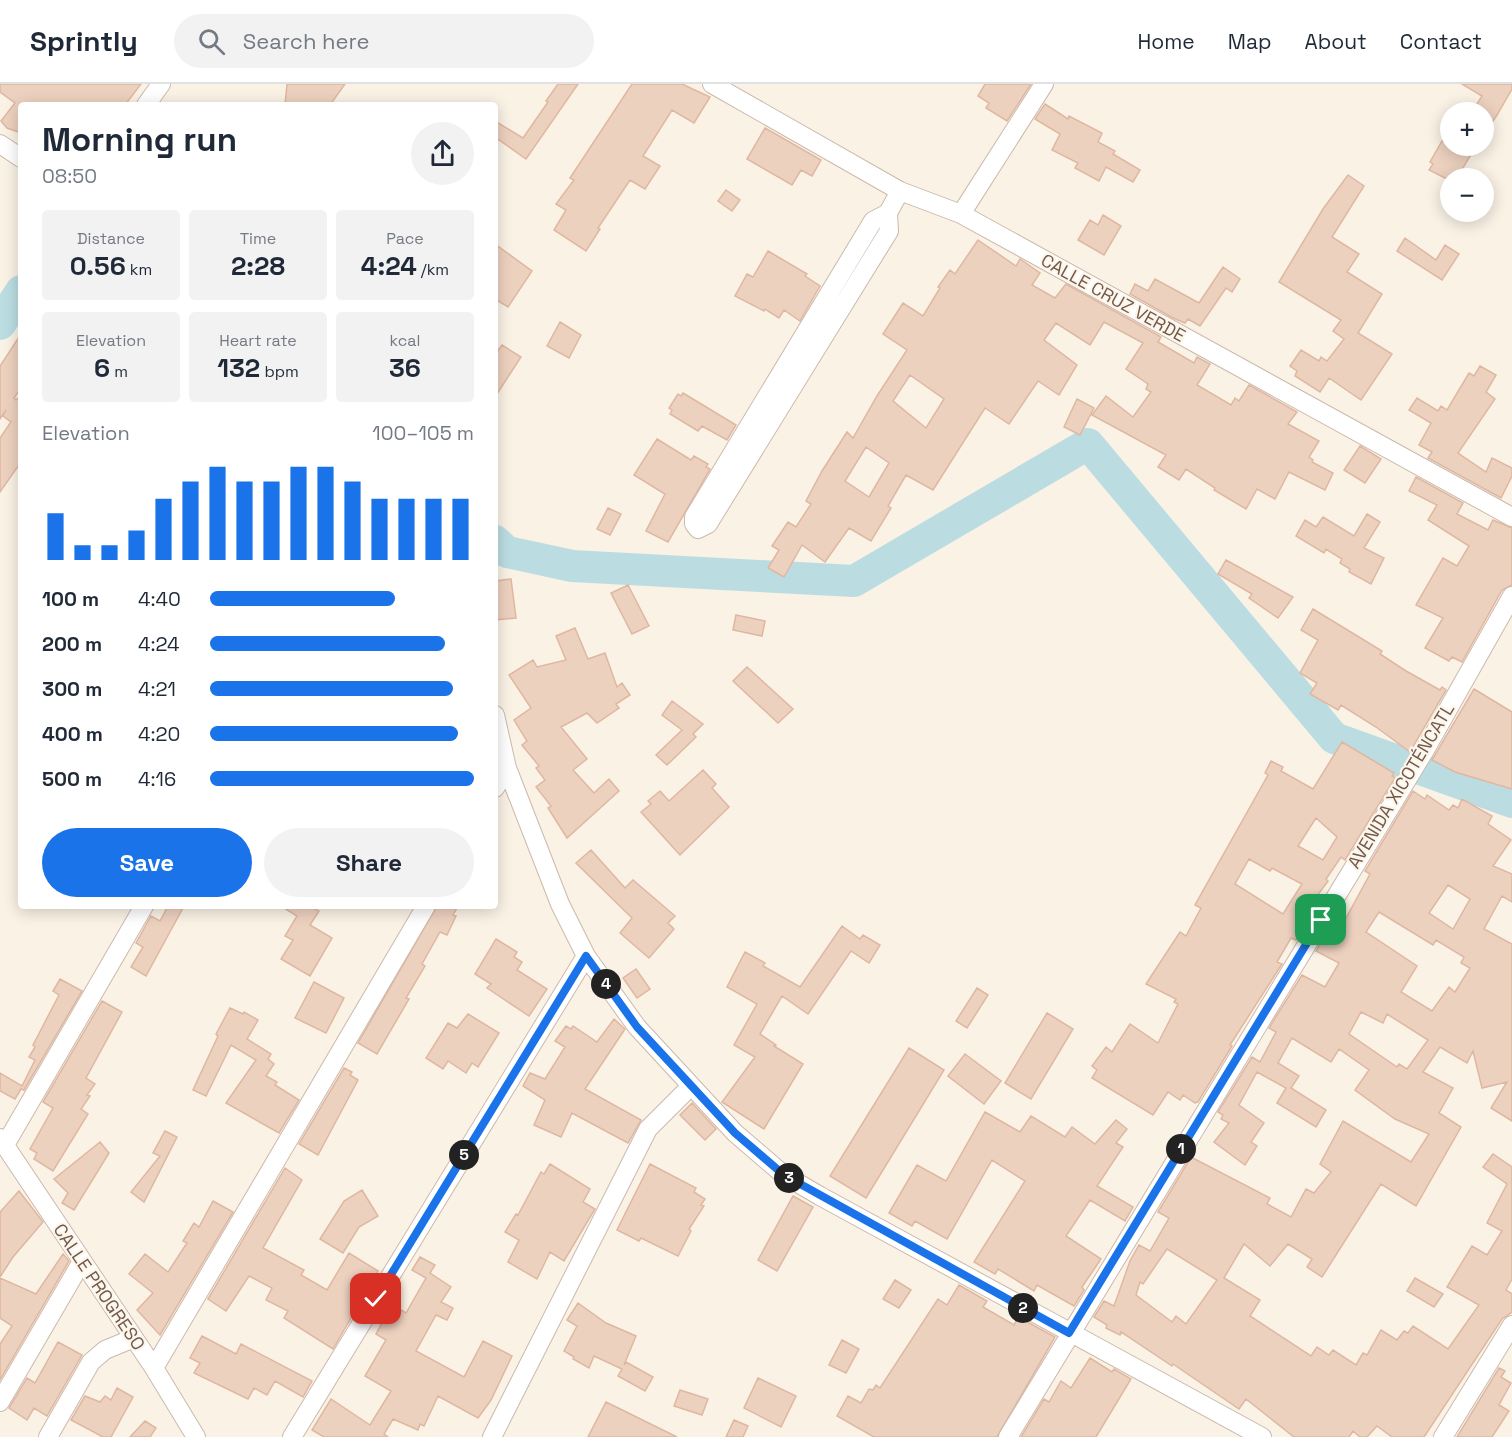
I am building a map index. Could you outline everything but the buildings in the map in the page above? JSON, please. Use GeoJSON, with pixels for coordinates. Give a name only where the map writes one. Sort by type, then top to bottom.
{"type":"FeatureCollection","features":[{"type":"Feature","properties":{"kind":"street"},"geometry":{"type":"LineString","coordinates":[[148,102],[161,84]]}},
{"type":"Feature","properties":{"kind":"street","name":"CALLE CRUZ VERDE"},"geometry":{"type":"LineString","coordinates":[[712,84],[900,191],[961,214],[1512,517]]}},
{"type":"Feature","properties":{"kind":"street"},"geometry":{"type":"LineString","coordinates":[[961,214],[1044,84]]}},
{"type":"Feature","properties":{"kind":"street"},"geometry":{"type":"LineString","coordinates":[[0,144],[18,157]]}},
{"type":"Feature","properties":{"kind":"street"},"geometry":{"type":"LineString","coordinates":[[0,153],[18,158]]}},
{"type":"Feature","properties":{"kind":"street"},"geometry":{"type":"LineString","coordinates":[[888,213],[873,221],[694,517],[694,524],[698,529],[708,524],[889,231],[888,213],[900,191]]}},
{"type":"Feature","properties":{"kind":"street","name":"AVENIDA XICOTÉNCATL"},"geometry":{"type":"LineString","coordinates":[[1008,1437],[1069,1333],[1425,750],[1512,596]]}},
{"type":"Feature","properties":{"kind":"street"},"geometry":{"type":"LineString","coordinates":[[498,729],[507,768],[560,904],[586,956],[637,1027],[735,1133],[784,1175],[1262,1437]]}},
{"type":"Feature","properties":{"kind":"street"},"geometry":{"type":"LineString","coordinates":[[498,783],[507,768]]}},
{"type":"Feature","properties":{"kind":"street"},"geometry":{"type":"LineString","coordinates":[[2,1142],[142,909]]}},
{"type":"Feature","properties":{"kind":"street"},"geometry":{"type":"LineString","coordinates":[[154,1368],[424,909]]}},
{"type":"Feature","properties":{"kind":"street"},"geometry":{"type":"LineString","coordinates":[[292,1437],[586,956]]}},
{"type":"Feature","properties":{"kind":"street"},"geometry":{"type":"LineString","coordinates":[[492,1437],[648,1129],[691,1086]]}},
{"type":"Feature","properties":{"kind":"street","name":"CALLE PROGRESO"},"geometry":{"type":"LineString","coordinates":[[2,1142],[81,1263],[154,1368],[196,1437]]}},
{"type":"Feature","properties":{"kind":"street"},"geometry":{"type":"LineString","coordinates":[[0,1402],[81,1263]]}},
{"type":"Feature","properties":{"kind":"street"},"geometry":{"type":"LineString","coordinates":[[1443,1437],[1512,1325]]}},
{"type":"Feature","properties":{"kind":"street"},"geometry":{"type":"LineString","coordinates":[[48,1437],[91,1362],[105,1350],[134,1338]]}},
{"type":"Feature","properties":{"kind":"waterway"},"geometry":{"type":"LineString","coordinates":[[0,324],[18,296]]}},
{"type":"Feature","properties":{"kind":"waterway"},"geometry":{"type":"LineString","coordinates":[[498,544],[507,552],[572,566],[854,581],[1088,444],[1334,738],[1512,802]]}},
{"type":"Feature","properties":{"kind":"route"},"geometry":{"type":"LineString","coordinates":[[376,1299],[586,956],[637,1027],[735,1133],[784,1175],[1069,1333],[1321,920]]}}]}
